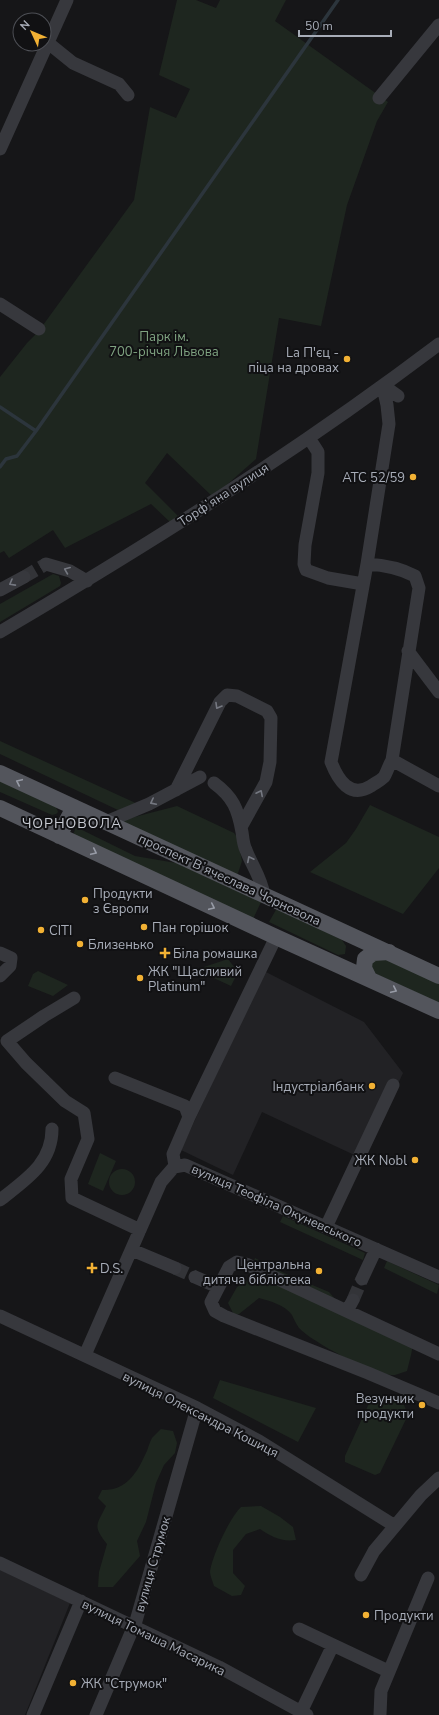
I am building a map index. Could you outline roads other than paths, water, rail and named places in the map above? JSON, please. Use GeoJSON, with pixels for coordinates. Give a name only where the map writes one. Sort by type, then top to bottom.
{"type":"FeatureCollection","features":[{"type":"Feature","properties":{"kind":"main road","name":"проспект Вʼячеслава Чорновола"},"geometry":{"type":"LineString","coordinates":[[0,773],[439,976]]}},
{"type":"Feature","properties":{"kind":"main road"},"geometry":{"type":"LineString","coordinates":[[59,836],[74,807]]}},
{"type":"Feature","properties":{"kind":"main road"},"geometry":{"type":"LineString","coordinates":[[0,808],[276,937],[439,1010]]}},
{"type":"Feature","properties":{"kind":"main road"},"geometry":{"type":"LineString","coordinates":[[339,964],[350,962],[355,958],[359,951],[359,946],[352,935]]}},
{"type":"Feature","properties":{"kind":"main road"},"geometry":{"type":"LineString","coordinates":[[369,978],[364,968],[366,959],[373,953],[389,952]]}},
{"type":"Feature","properties":{"kind":"street"},"geometry":{"type":"LineString","coordinates":[[52,32],[67,0]]}},
{"type":"Feature","properties":{"kind":"street"},"geometry":{"type":"LineString","coordinates":[[379,98],[439,25]]}},
{"type":"Feature","properties":{"kind":"street"},"geometry":{"type":"LineString","coordinates":[[52,46],[73,62],[119,84],[128,95]]}},
{"type":"Feature","properties":{"kind":"street"},"geometry":{"type":"LineString","coordinates":[[0,149],[43,52]]}},
{"type":"Feature","properties":{"kind":"street"},"geometry":{"type":"LineString","coordinates":[[0,304],[39,329]]}},
{"type":"Feature","properties":{"kind":"street","name":"Торфʼяна вулиця"},"geometry":{"type":"LineString","coordinates":[[0,632],[87,581],[266,467],[384,386],[439,344]]}},
{"type":"Feature","properties":{"kind":"street"},"geometry":{"type":"LineString","coordinates":[[384,386],[398,396]]}},
{"type":"Feature","properties":{"kind":"street"},"geometry":{"type":"LineString","coordinates":[[367,564],[405,571],[415,576],[419,588],[392,760],[384,777],[364,790],[356,791],[340,781],[331,762],[367,564],[389,424],[384,386]]}},
{"type":"Feature","properties":{"kind":"street"},"geometry":{"type":"LineString","coordinates":[[309,438],[318,452],[318,473],[305,545],[304,564],[306,570],[328,578],[363,584]]}},
{"type":"Feature","properties":{"kind":"street"},"geometry":{"type":"LineString","coordinates":[[46,564],[70,571],[87,581]]}},
{"type":"Feature","properties":{"kind":"street"},"geometry":{"type":"LineString","coordinates":[[0,590],[24,577]]}},
{"type":"Feature","properties":{"kind":"street"},"geometry":{"type":"LineString","coordinates":[[408,651],[439,692]]}},
{"type":"Feature","properties":{"kind":"street"},"geometry":{"type":"LineString","coordinates":[[176,790],[220,702],[227,695],[237,696],[267,711],[271,718],[270,762],[268,775],[266,782],[241,828]]}},
{"type":"Feature","properties":{"kind":"street"},"geometry":{"type":"LineString","coordinates":[[392,760],[439,786]]}},
{"type":"Feature","properties":{"kind":"street"},"geometry":{"type":"LineString","coordinates":[[106,822],[149,804],[200,777]]}},
{"type":"Feature","properties":{"kind":"street"},"geometry":{"type":"LineString","coordinates":[[214,783],[226,792],[238,814],[245,849],[262,882],[264,895]]}},
{"type":"Feature","properties":{"kind":"street"},"geometry":{"type":"LineString","coordinates":[[176,1166],[173,1154],[189,1117],[276,937]]}},
{"type":"Feature","properties":{"kind":"street"},"geometry":{"type":"LineString","coordinates":[[0,953],[11,958],[10,966],[0,976]]}},
{"type":"Feature","properties":{"kind":"street"},"geometry":{"type":"LineString","coordinates":[[74,998],[7,1041],[26,1063],[65,1101],[84,1113],[88,1139],[71,1179],[72,1198],[140,1230]]}},
{"type":"Feature","properties":{"kind":"street"},"geometry":{"type":"LineString","coordinates":[[115,1078],[186,1106],[189,1117]]}},
{"type":"Feature","properties":{"kind":"street"},"geometry":{"type":"LineString","coordinates":[[326,1227],[393,1086]]}},
{"type":"Feature","properties":{"kind":"street"},"geometry":{"type":"LineString","coordinates":[[0,1200],[41,1166],[51,1146],[52,1129]]}},
{"type":"Feature","properties":{"kind":"street","name":"вулиця Теофіла Окуневського"},"geometry":{"type":"LineString","coordinates":[[85,1355],[161,1182],[176,1166],[184,1165],[439,1277]]}},
{"type":"Feature","properties":{"kind":"street"},"geometry":{"type":"LineString","coordinates":[[362,1279],[376,1249]]}},
{"type":"Feature","properties":{"kind":"street"},"geometry":{"type":"LineString","coordinates":[[132,1250],[175,1268]]}},
{"type":"Feature","properties":{"kind":"street"},"geometry":{"type":"LineString","coordinates":[[439,1354],[350,1306],[246,1264],[237,1262],[229,1267],[211,1302],[215,1311],[224,1316],[439,1403]]}},
{"type":"Feature","properties":{"kind":"street"},"geometry":{"type":"LineString","coordinates":[[195,1277],[218,1287]]}},
{"type":"Feature","properties":{"kind":"street","name":"вулиця Олександра Кошиця"},"geometry":{"type":"LineString","coordinates":[[0,1316],[196,1408],[259,1441],[395,1526]]}},
{"type":"Feature","properties":{"kind":"street","name":"вулиця Струмок"},"geometry":{"type":"LineString","coordinates":[[96,1715],[134,1626],[196,1408]]}},
{"type":"Feature","properties":{"kind":"street"},"geometry":{"type":"LineString","coordinates":[[361,1575],[374,1551],[421,1495],[438,1481]]}},
{"type":"Feature","properties":{"kind":"street","name":"вулиця Томаша Масарика"},"geometry":{"type":"LineString","coordinates":[[0,1563],[219,1667],[304,1713]]}},
{"type":"Feature","properties":{"kind":"street"},"geometry":{"type":"LineString","coordinates":[[380,1715],[381,1691],[388,1670],[428,1578]]}},
{"type":"Feature","properties":{"kind":"street"},"geometry":{"type":"LineString","coordinates":[[33,1715],[81,1601]]}},
{"type":"Feature","properties":{"kind":"street"},"geometry":{"type":"LineString","coordinates":[[299,1629],[388,1670]]}},
{"type":"Feature","properties":{"kind":"street"},"geometry":{"type":"LineString","coordinates":[[304,1713],[333,1645]]}},
{"type":"Feature","properties":{"kind":"waterway"},"geometry":{"type":"LineString","coordinates":[[0,407],[36,431],[338,0]]}},
{"type":"Feature","properties":{"kind":"waterway"},"geometry":{"type":"LineString","coordinates":[[0,467],[6,459],[17,456],[36,431]]}},
{"type":"Feature","properties":{"kind":"tunnel"},"geometry":{"type":"LineString","coordinates":[[24,577],[46,564]]}},
{"type":"Feature","properties":{"kind":"tunnel"},"geometry":{"type":"LineString","coordinates":[[175,1268],[195,1277]]}},
{"type":"Feature","properties":{"kind":"tunnel"},"geometry":{"type":"LineString","coordinates":[[353,1300],[362,1279]]}},
{"type":"Feature","properties":{"kind":"place","name":"La П'єц - піца на дровах"},"geometry":{"type":"Point","coordinates":[347,359]}},
{"type":"Feature","properties":{"kind":"place","name":"АТС 52/59"},"geometry":{"type":"Point","coordinates":[413,477]}},
{"type":"Feature","properties":{"kind":"place","name":"Продукти з Європи"},"geometry":{"type":"Point","coordinates":[85,900]}},
{"type":"Feature","properties":{"kind":"place","name":"Пан горішок"},"geometry":{"type":"Point","coordinates":[144,927]}},
{"type":"Feature","properties":{"kind":"place","name":"CITI"},"geometry":{"type":"Point","coordinates":[41,930]}},
{"type":"Feature","properties":{"kind":"place","name":"Близенько"},"geometry":{"type":"Point","coordinates":[80,944]}},
{"type":"Feature","properties":{"kind":"place","name":"Біла ромашка"},"geometry":{"type":"Point","coordinates":[165,953]}},
{"type":"Feature","properties":{"kind":"place","name":"ЖК \"Щасливий Platinum\""},"geometry":{"type":"Point","coordinates":[140,978]}},
{"type":"Feature","properties":{"kind":"place","name":"Індустріалбанк"},"geometry":{"type":"Point","coordinates":[372,1086]}},
{"type":"Feature","properties":{"kind":"place","name":"ЖК Nobl"},"geometry":{"type":"Point","coordinates":[415,1160]}},
{"type":"Feature","properties":{"kind":"place","name":"D.S."},"geometry":{"type":"Point","coordinates":[92,1268]}},
{"type":"Feature","properties":{"kind":"place","name":"Центральна дитяча бібліотека"},"geometry":{"type":"Point","coordinates":[319,1271]}},
{"type":"Feature","properties":{"kind":"place","name":"Везунчик продукти"},"geometry":{"type":"Point","coordinates":[422,1405]}},
{"type":"Feature","properties":{"kind":"place","name":"Продукти"},"geometry":{"type":"Point","coordinates":[366,1615]}},
{"type":"Feature","properties":{"kind":"place","name":"ЖК \"Струмок\""},"geometry":{"type":"Point","coordinates":[73,1683]}},
{"type":"Feature","properties":{"kind":"district","name":"ЧОРНОВОЛА"},"geometry":{"type":"Point","coordinates":[72,823]}},
{"type":"Feature","properties":{"kind":"park label","name":"Парк ім. 700-річчя Львова"},"geometry":{"type":"Point","coordinates":[164,344]}}]}
